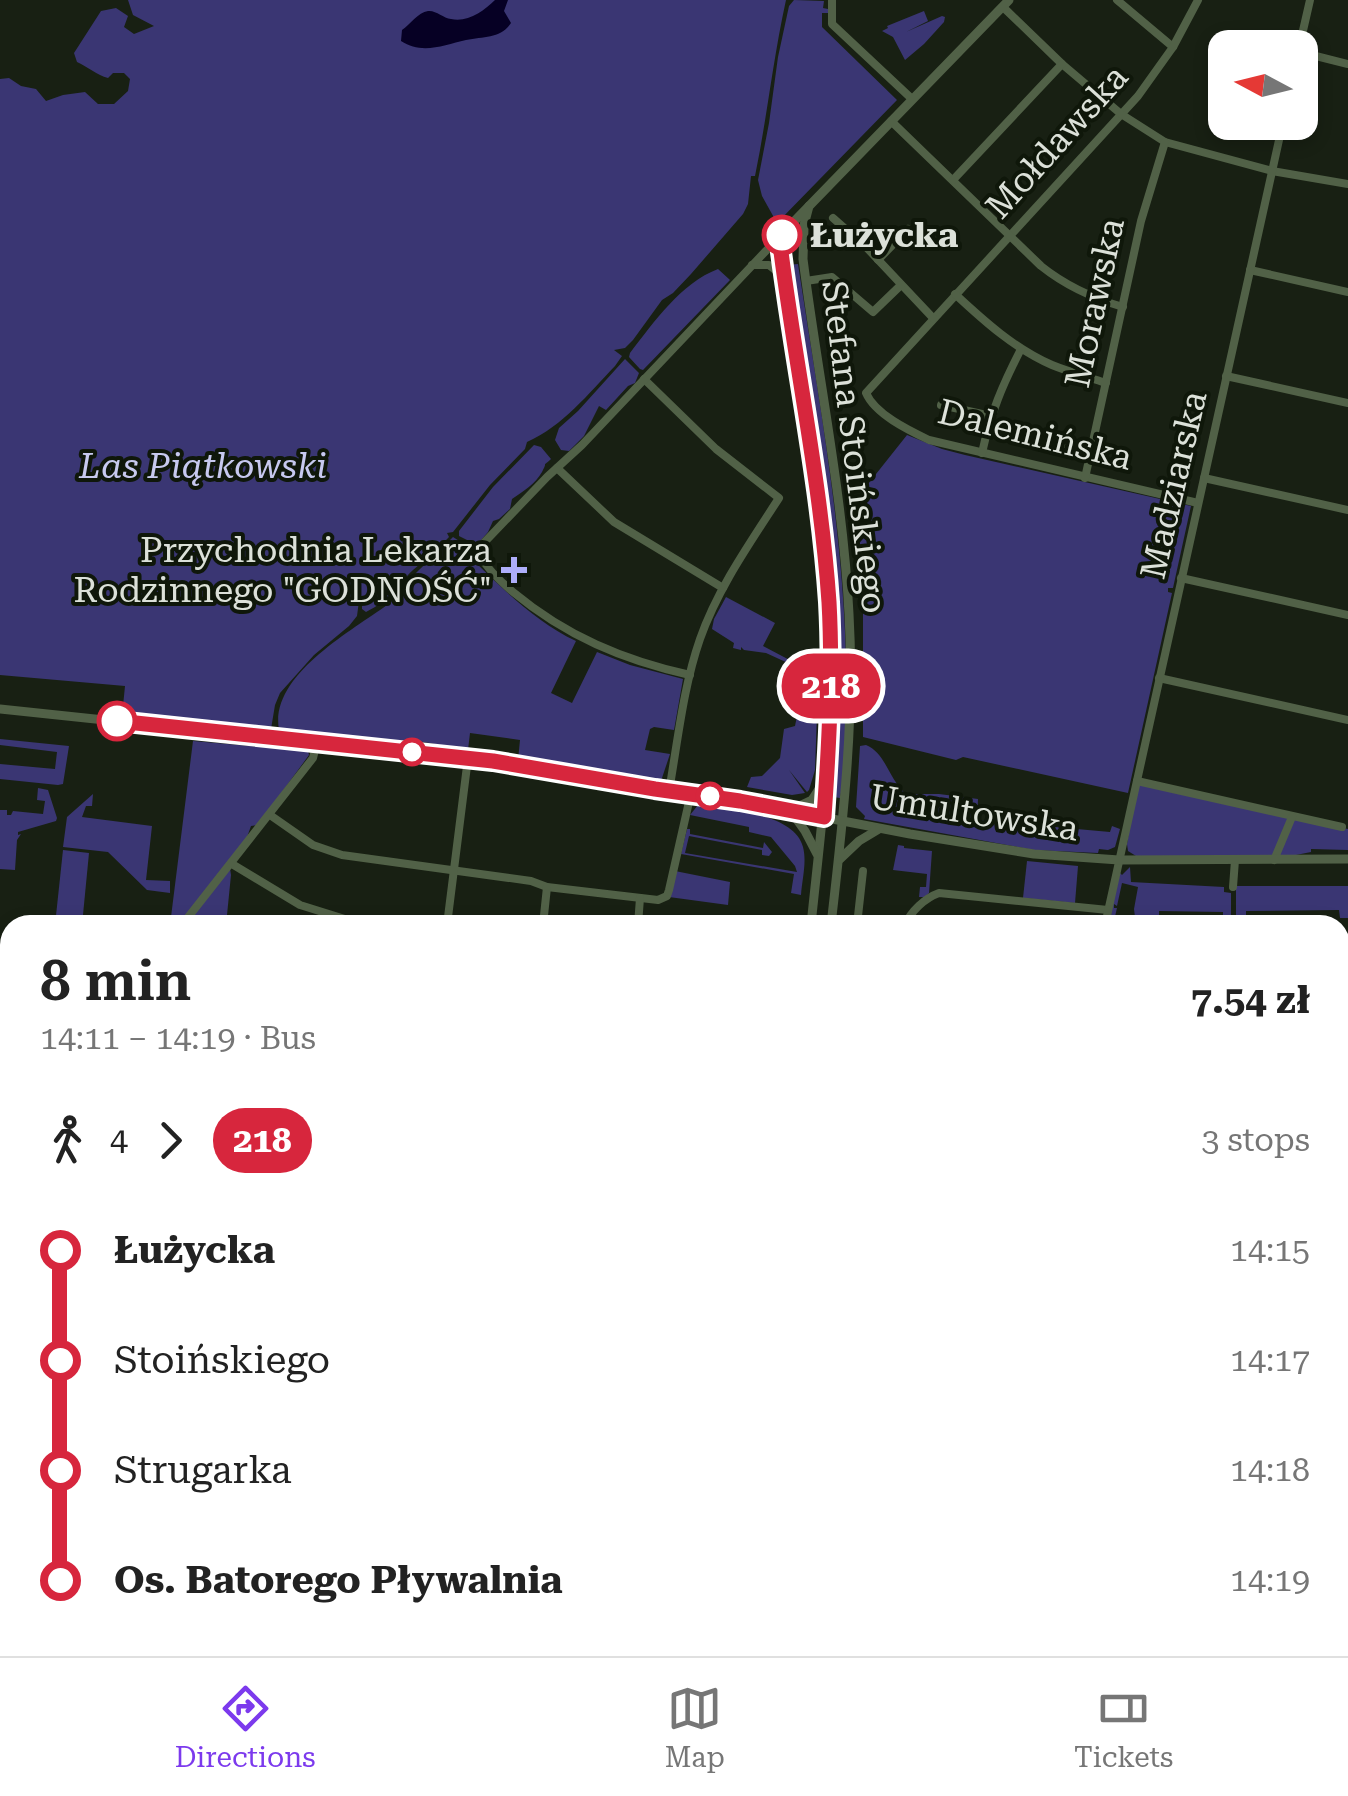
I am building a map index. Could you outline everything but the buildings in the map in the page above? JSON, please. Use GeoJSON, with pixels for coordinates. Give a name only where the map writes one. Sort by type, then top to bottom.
{"type":"FeatureCollection","features":[{"type":"Feature","properties":{"kind":"street"},"geometry":{"type":"LineString","coordinates":[[832,0],[832,24],[912,100]]}},
{"type":"Feature","properties":{"kind":"street"},"geometry":{"type":"LineString","coordinates":[[1118,0],[1173,47]]}},
{"type":"Feature","properties":{"kind":"street","name":"Mołdawska"},"geometry":{"type":"LineString","coordinates":[[868,399],[867,390],[1138,96],[1173,47],[1198,0]]}},
{"type":"Feature","properties":{"kind":"street"},"geometry":{"type":"LineString","coordinates":[[1304,30],[1310,0]]}},
{"type":"Feature","properties":{"kind":"street"},"geometry":{"type":"LineString","coordinates":[[690,675],[628,659],[557,625],[506,586],[477,550],[1006,3],[1062,64],[1121,114],[1164,142],[1272,171],[1348,184]]}},
{"type":"Feature","properties":{"kind":"street"},"geometry":{"type":"LineString","coordinates":[[1318,55],[1348,64]]}},
{"type":"Feature","properties":{"kind":"street"},"geometry":{"type":"LineString","coordinates":[[952,180],[1062,64]]}},
{"type":"Feature","properties":{"kind":"street"},"geometry":{"type":"LineString","coordinates":[[891,122],[1041,266],[1060,281],[1123,307]]}},
{"type":"Feature","properties":{"kind":"street","name":"Madziarska"},"geometry":{"type":"LineString","coordinates":[[1105,915],[1279,140]]}},
{"type":"Feature","properties":{"kind":"street","name":"Morawska"},"geometry":{"type":"LineString","coordinates":[[1084,478],[1141,221],[1164,142]]}},
{"type":"Feature","properties":{"kind":"street","name":"Stefana Stoińskiego"},"geometry":{"type":"LineString","coordinates":[[809,206],[803,259],[850,615],[850,715],[832,915]]}},
{"type":"Feature","properties":{"kind":"street"},"geometry":{"type":"LineString","coordinates":[[834,218],[933,318]]}},
{"type":"Feature","properties":{"kind":"street"},"geometry":{"type":"LineString","coordinates":[[878,260],[908,228]]}},
{"type":"Feature","properties":{"kind":"street","name":"Stefana Stoińskiego"},"geometry":{"type":"LineString","coordinates":[[803,259],[794,242],[782,235],[784,278],[827,577],[831,684],[824,817],[812,915]]}},
{"type":"Feature","properties":{"kind":"street"},"geometry":{"type":"LineString","coordinates":[[752,265],[769,265],[784,278]]}},
{"type":"Feature","properties":{"kind":"street"},"geometry":{"type":"LineString","coordinates":[[1250,270],[1348,292]]}},
{"type":"Feature","properties":{"kind":"street"},"geometry":{"type":"LineString","coordinates":[[806,281],[832,277],[873,312],[902,284]]}},
{"type":"Feature","properties":{"kind":"street"},"geometry":{"type":"LineString","coordinates":[[955,294],[1021,348],[1051,364],[1106,382]]}},
{"type":"Feature","properties":{"kind":"street"},"geometry":{"type":"LineString","coordinates":[[982,452],[990,416],[1021,348]]}},
{"type":"Feature","properties":{"kind":"street"},"geometry":{"type":"LineString","coordinates":[[1226,376],[1348,404]]}},
{"type":"Feature","properties":{"kind":"street"},"geometry":{"type":"LineString","coordinates":[[644,379],[716,449],[779,498],[723,588],[701,636],[669,791]]}},
{"type":"Feature","properties":{"kind":"street","name":"Dalemińska"},"geometry":{"type":"LineString","coordinates":[[868,399],[929,440],[1198,504]]}},
{"type":"Feature","properties":{"kind":"street"},"geometry":{"type":"LineString","coordinates":[[942,405],[990,416]]}},
{"type":"Feature","properties":{"kind":"street"},"geometry":{"type":"LineString","coordinates":[[1058,446],[1068,447]]}},
{"type":"Feature","properties":{"kind":"street"},"geometry":{"type":"LineString","coordinates":[[557,468],[614,522],[723,588]]}},
{"type":"Feature","properties":{"kind":"street"},"geometry":{"type":"LineString","coordinates":[[1204,478],[1348,510]]}},
{"type":"Feature","properties":{"kind":"street"},"geometry":{"type":"LineString","coordinates":[[1181,578],[1348,615]]}},
{"type":"Feature","properties":{"kind":"street"},"geometry":{"type":"LineString","coordinates":[[1159,678],[1348,720]]}},
{"type":"Feature","properties":{"kind":"street","name":"Umultowska"},"geometry":{"type":"LineString","coordinates":[[0,708],[468,758],[790,810],[1003,850],[1119,860],[1348,859]]}},
{"type":"Feature","properties":{"kind":"street"},"geometry":{"type":"LineString","coordinates":[[190,915],[313,758],[317,742]]}},
{"type":"Feature","properties":{"kind":"street"},"geometry":{"type":"LineString","coordinates":[[448,915],[468,758]]}},
{"type":"Feature","properties":{"kind":"street"},"geometry":{"type":"LineString","coordinates":[[818,857],[790,810],[812,800],[826,778]]}},
{"type":"Feature","properties":{"kind":"street"},"geometry":{"type":"LineString","coordinates":[[1137,780],[1342,827]]}},
{"type":"Feature","properties":{"kind":"street"},"geometry":{"type":"LineString","coordinates":[[270,815],[328,852],[531,881],[547,887],[658,900],[666,896],[690,793]]}},
{"type":"Feature","properties":{"kind":"street"},"geometry":{"type":"LineString","coordinates":[[1274,860],[1292,817]]}},
{"type":"Feature","properties":{"kind":"street"},"geometry":{"type":"LineString","coordinates":[[838,862],[879,828]]}},
{"type":"Feature","properties":{"kind":"street"},"geometry":{"type":"LineString","coordinates":[[1233,887],[1235,860]]}},
{"type":"Feature","properties":{"kind":"street"},"geometry":{"type":"LineString","coordinates":[[232,864],[300,905],[332,915]]}},
{"type":"Feature","properties":{"kind":"street"},"geometry":{"type":"LineString","coordinates":[[858,915],[863,871]]}},
{"type":"Feature","properties":{"kind":"street"},"geometry":{"type":"LineString","coordinates":[[544,915],[547,887]]}},
{"type":"Feature","properties":{"kind":"street"},"geometry":{"type":"LineString","coordinates":[[911,915],[930,896],[943,893],[1105,910]]}},
{"type":"Feature","properties":{"kind":"street"},"geometry":{"type":"LineString","coordinates":[[639,915],[640,898]]}},
{"type":"Feature","properties":{"kind":"green space","name":"Las Piątkowski"},"geometry":{"type":"Polygon","coordinates":[[[128,0],[786,0],[755,176],[751,176],[743,214],[691,274],[662,300],[633,340],[625,348],[614,350],[622,356],[615,366],[564,418],[527,442],[453,532],[447,533],[449,537],[382,602],[366,612],[362,600],[359,601],[357,616],[349,626],[314,655],[280,693],[271,729],[122,716],[125,686],[0,675],[0,79],[9,78],[36,89],[46,101],[85,92],[98,104],[114,104],[128,91],[130,79],[124,73],[113,73],[108,78],[100,75],[77,62],[74,53],[101,11],[116,8],[128,16],[124,27],[134,34],[154,26],[133,15],[128,0]]]}},
{"type":"Feature","properties":{"kind":"green space"},"geometry":{"type":"Polygon","coordinates":[[[794,0],[824,1],[823,8],[828,13],[822,13],[822,27],[897,100],[777,223],[758,180],[778,57],[789,6],[794,0]]]}},
{"type":"Feature","properties":{"kind":"green space"},"geometry":{"type":"Polygon","coordinates":[[[924,11],[928,21],[906,32],[942,16],[944,22],[905,60],[893,37],[882,31],[924,11]]]}},
{"type":"Feature","properties":{"kind":"green space"},"geometry":{"type":"Polygon","coordinates":[[[798,264],[828,461],[844,610],[847,712],[840,798],[833,797],[837,664],[833,597],[787,265],[798,264]]]}},
{"type":"Feature","properties":{"kind":"green space"},"geometry":{"type":"Polygon","coordinates":[[[718,269],[730,280],[640,369],[630,353],[680,294],[718,269]]]}},
{"type":"Feature","properties":{"kind":"green space"},"geometry":{"type":"Polygon","coordinates":[[[625,359],[639,373],[635,383],[606,410],[599,406],[584,436],[569,451],[561,450],[555,440],[559,428],[625,359]]]}},
{"type":"Feature","properties":{"kind":"green space"},"geometry":{"type":"Polygon","coordinates":[[[907,435],[965,455],[1191,506],[1173,588],[1168,588],[1172,593],[1128,793],[963,757],[956,760],[863,737],[863,611],[853,503],[907,435]]]}},
{"type":"Feature","properties":{"kind":"green space"},"geometry":{"type":"Polygon","coordinates":[[[534,445],[551,459],[536,480],[512,499],[510,509],[493,521],[477,545],[459,536],[493,487],[534,445]]]}},
{"type":"Feature","properties":{"kind":"green space"},"geometry":{"type":"Polygon","coordinates":[[[453,537],[472,549],[466,557],[468,561],[477,560],[523,606],[576,641],[551,693],[572,703],[597,652],[683,679],[674,730],[650,729],[645,750],[670,754],[661,781],[518,760],[520,740],[470,733],[468,750],[413,741],[279,730],[279,710],[286,691],[299,674],[334,642],[387,605],[453,537]]]}},
{"type":"Feature","properties":{"kind":"green space"},"geometry":{"type":"Polygon","coordinates":[[[726,597],[775,623],[763,646],[818,675],[811,676],[766,653],[733,648],[734,643],[712,629],[726,597]]]}},
{"type":"Feature","properties":{"kind":"green space"},"geometry":{"type":"Polygon","coordinates":[[[815,685],[815,770],[809,790],[789,770],[805,793],[792,795],[747,787],[751,777],[762,776],[780,758],[784,729],[795,726],[797,716],[809,717],[815,685]]]}},
{"type":"Feature","properties":{"kind":"green space"},"geometry":{"type":"Polygon","coordinates":[[[0,739],[69,746],[63,784],[0,779],[0,764],[55,769],[57,752],[0,745],[0,739]]]}},
{"type":"Feature","properties":{"kind":"green space"},"geometry":{"type":"Polygon","coordinates":[[[193,741],[308,751],[309,755],[258,825],[251,826],[246,840],[229,862],[227,915],[171,915],[193,741]]]}},
{"type":"Feature","properties":{"kind":"green space"},"geometry":{"type":"Polygon","coordinates":[[[866,745],[878,754],[906,794],[978,799],[977,820],[1110,832],[1112,826],[1120,829],[1115,847],[1099,849],[1098,853],[1034,850],[864,819],[856,807],[860,746],[866,745]]]}},
{"type":"Feature","properties":{"kind":"green space"},"geometry":{"type":"Polygon","coordinates":[[[1137,783],[1348,829],[1348,850],[1311,849],[1291,856],[1136,856],[1128,851],[1127,844],[1137,783]]]}},
{"type":"Feature","properties":{"kind":"green space"},"geometry":{"type":"Polygon","coordinates":[[[38,788],[48,790],[56,821],[18,832],[21,834],[15,870],[0,869],[0,810],[7,810],[7,815],[13,811],[43,814],[45,801],[37,800],[38,788]]]}},
{"type":"Feature","properties":{"kind":"green space"},"geometry":{"type":"Polygon","coordinates":[[[93,794],[92,806],[86,806],[82,817],[152,826],[146,880],[170,881],[170,893],[147,890],[108,852],[63,847],[67,817],[93,794]]]}},
{"type":"Feature","properties":{"kind":"green space"},"geometry":{"type":"Polygon","coordinates":[[[698,805],[742,811],[787,827],[803,847],[801,895],[791,893],[794,874],[681,854],[690,829],[690,834],[763,848],[764,842],[772,852],[762,855],[762,850],[689,836],[685,853],[797,872],[771,837],[749,832],[749,827],[690,815],[698,805]]]}},
{"type":"Feature","properties":{"kind":"green space"},"geometry":{"type":"Polygon","coordinates":[[[898,845],[932,851],[929,893],[925,897],[919,897],[920,887],[926,887],[927,874],[893,870],[898,845]]]}},
{"type":"Feature","properties":{"kind":"green space"},"geometry":{"type":"Polygon","coordinates":[[[63,850],[89,853],[83,915],[56,915],[63,850]]]}},
{"type":"Feature","properties":{"kind":"green space"},"geometry":{"type":"Polygon","coordinates":[[[1027,861],[1078,866],[1075,903],[1023,898],[1027,861]]]}},
{"type":"Feature","properties":{"kind":"green space"},"geometry":{"type":"Polygon","coordinates":[[[1130,867],[1131,882],[1224,887],[1224,892],[1231,893],[1231,915],[1159,911],[1159,915],[1135,915],[1138,887],[1122,883],[1117,906],[1114,904],[1115,915],[1110,915],[1122,875],[1130,867]]]}},
{"type":"Feature","properties":{"kind":"green space"},"geometry":{"type":"Polygon","coordinates":[[[675,871],[730,882],[728,905],[669,897],[675,871]]]}},
{"type":"Feature","properties":{"kind":"green space"},"geometry":{"type":"Polygon","coordinates":[[[1236,886],[1348,886],[1348,915],[1340,915],[1339,910],[1246,911],[1246,915],[1236,915],[1236,886]]]}},
{"type":"Feature","properties":{"kind":"shaded area"},"geometry":{"type":"Polygon","coordinates":[[[495,0],[508,0],[504,11],[511,23],[497,34],[433,48],[401,41],[402,30],[424,12],[457,20],[469,18],[495,0]]]}},
{"type":"Feature","properties":{"kind":"bus line","name":"218"},"geometry":{"type":"LineString","coordinates":[[117,721],[493,761],[824,817],[830,711],[829,604],[781,252],[782,235]]}},
{"type":"Feature","properties":{"kind":"place","name":"Łużycka"},"geometry":{"type":"Point","coordinates":[782,235]}},
{"type":"Feature","properties":{"kind":"place","name":"Przychodnia Lekarza Rodzinnego \"GODNOŚĆ\""},"geometry":{"type":"Point","coordinates":[514,570]}}]}
